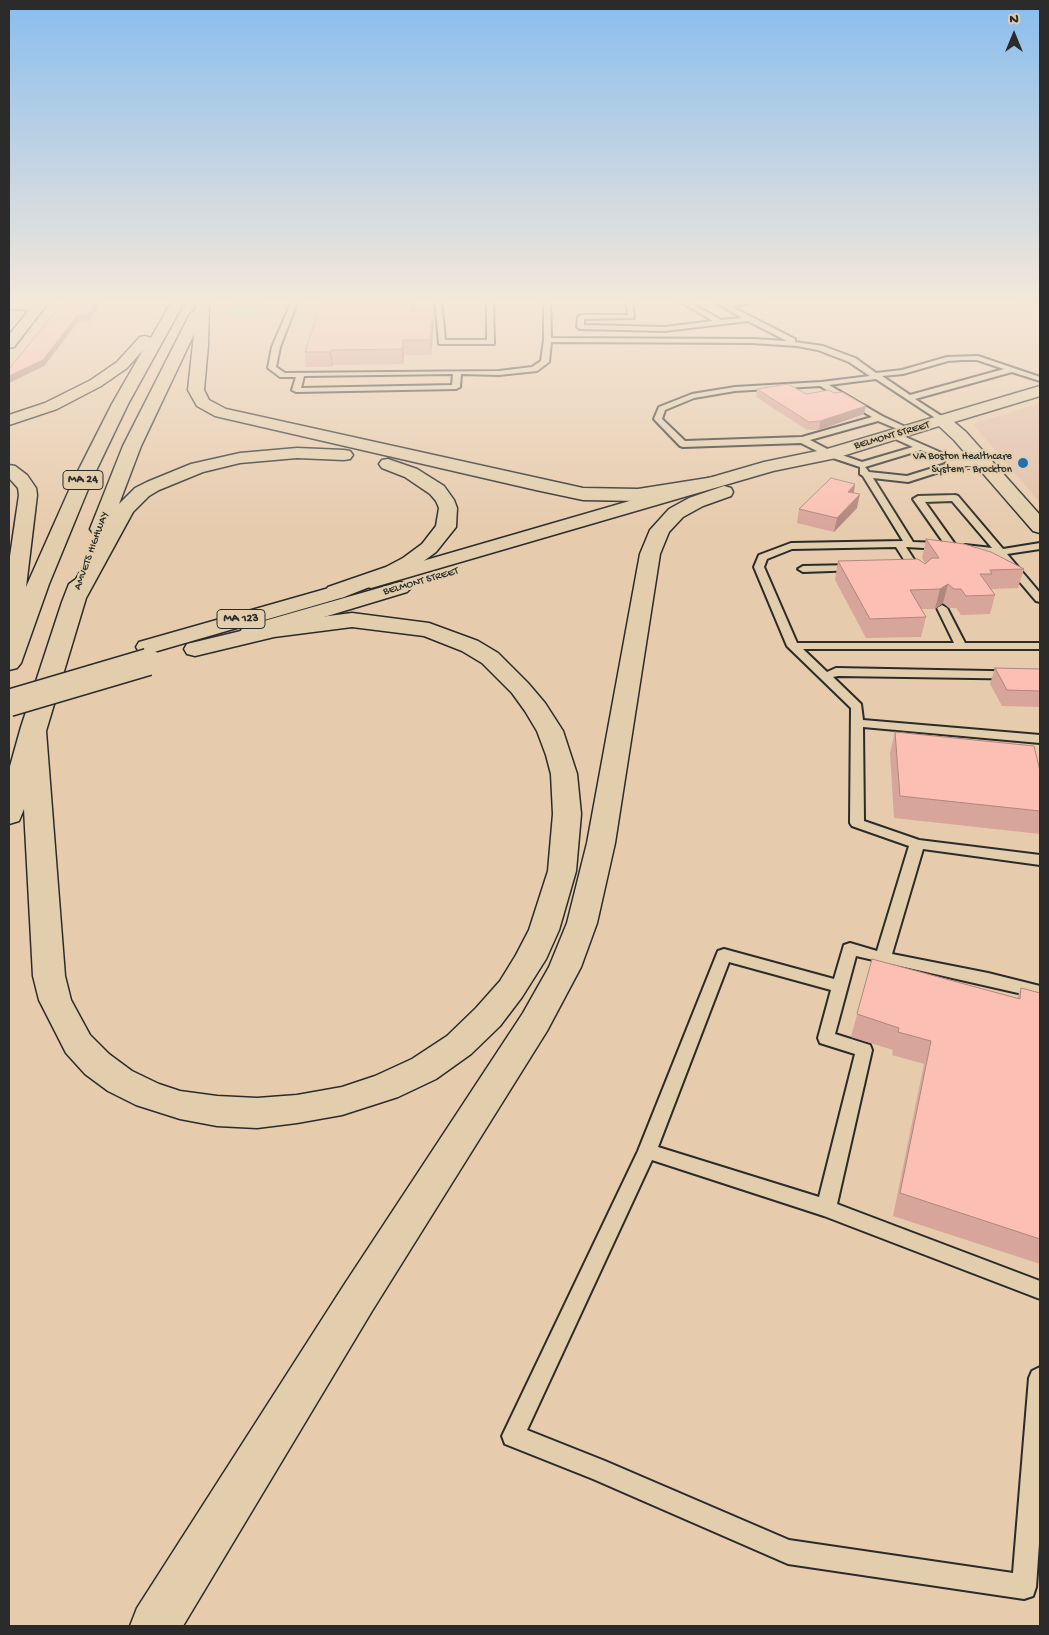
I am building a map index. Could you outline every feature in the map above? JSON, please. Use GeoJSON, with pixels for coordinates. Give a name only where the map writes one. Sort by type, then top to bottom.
{"type":"FeatureCollection","features":[{"type":"Feature","properties":{"kind":"main road"},"geometry":{"type":"LineString","coordinates":[[9,420],[64,400],[109,375]]}},
{"type":"Feature","properties":{"kind":"main road","name":"MA 24"},"geometry":{"type":"LineString","coordinates":[[9,663],[38,584],[84,477],[136,375]]}},
{"type":"Feature","properties":{"kind":"main road","name":"AMVETS HIGHWAY"},"geometry":{"type":"LineString","coordinates":[[9,816],[33,727],[73,602],[132,446],[167,375]]}},
{"type":"Feature","properties":{"kind":"main road"},"geometry":{"type":"LineString","coordinates":[[198,375],[196,390],[203,403],[221,413],[536,485],[583,494],[638,495],[721,487]]}},
{"type":"Feature","properties":{"kind":"main road","name":"BELMONT STREET"},"geometry":{"type":"LineString","coordinates":[[9,703],[147,654],[336,592],[721,487],[786,473],[830,454],[1040,391]]}},
{"type":"Feature","properties":{"kind":"main road"},"geometry":{"type":"LineString","coordinates":[[943,421],[960,436],[1040,527]]}},
{"type":"Feature","properties":{"kind":"main road"},"geometry":{"type":"LineString","coordinates":[[73,602],[125,509],[132,500],[164,480],[197,468],[259,456],[297,453],[336,454],[375,460],[394,466],[425,481],[437,490],[445,500],[449,518],[443,532],[429,548],[393,571],[336,592]]}},
{"type":"Feature","properties":{"kind":"main road"},"geometry":{"type":"LineString","coordinates":[[9,470],[20,479],[27,488],[28,494],[9,637]]}},
{"type":"Feature","properties":{"kind":"main road"},"geometry":{"type":"LineString","coordinates":[[155,1626],[358,1298],[536,1022],[565,966],[582,923],[601,843],[650,554],[660,530],[676,513],[721,487]]}},
{"type":"Feature","properties":{"kind":"main road","name":"BELMONT STREET"},"geometry":{"type":"LineString","coordinates":[[9,686],[147,654],[195,649],[721,487]]}},
{"type":"Feature","properties":{"kind":"main road"},"geometry":{"type":"LineString","coordinates":[[33,727],[49,976],[55,1000],[65,1022],[78,1044],[97,1064],[120,1081],[148,1095],[180,1105],[217,1111],[257,1113],[297,1109],[342,1101],[386,1087],[424,1069],[459,1045],[488,1017],[511,989],[530,960],[544,930],[562,871],[567,824],[564,774],[550,731],[536,708],[520,688],[490,658],[470,646],[429,630],[352,620],[326,622],[265,632],[195,649]]}},
{"type":"Feature","properties":{"kind":"lane"},"geometry":{"type":"LineString","coordinates":[[301,375],[296,390],[456,387],[457,375]]}},
{"type":"Feature","properties":{"kind":"lane"},"geometry":{"type":"LineString","coordinates":[[879,418],[802,440],[683,444],[658,419],[662,409],[692,396],[735,389],[821,384],[881,375]]}},
{"type":"Feature","properties":{"kind":"lane"},"geometry":{"type":"LineString","coordinates":[[909,398],[992,375]]}},
{"type":"Feature","properties":{"kind":"lane"},"geometry":{"type":"LineString","coordinates":[[1026,375],[1040,380]]}},
{"type":"Feature","properties":{"kind":"lane"},"geometry":{"type":"LineString","coordinates":[[876,376],[943,421]]}},
{"type":"Feature","properties":{"kind":"lane"},"geometry":{"type":"LineString","coordinates":[[821,384],[879,418],[922,447],[957,463]]}},
{"type":"Feature","properties":{"kind":"lane"},"geometry":{"type":"LineString","coordinates":[[802,440],[863,470],[908,479],[957,463],[984,463]]}},
{"type":"Feature","properties":{"kind":"lane"},"geometry":{"type":"LineString","coordinates":[[863,470],[922,447]]}},
{"type":"Feature","properties":{"kind":"lane"},"geometry":{"type":"LineString","coordinates":[[863,470],[910,545]]}},
{"type":"Feature","properties":{"kind":"lane"},"geometry":{"type":"LineString","coordinates":[[952,546],[918,499],[955,498],[1040,599]]}},
{"type":"Feature","properties":{"kind":"lane"},"geometry":{"type":"LineString","coordinates":[[1040,546],[1000,552],[952,546],[884,543],[791,546],[763,557],[759,567],[793,646],[857,707],[857,824],[917,844],[1040,860]]}},
{"type":"Feature","properties":{"kind":"lane"},"geometry":{"type":"LineString","coordinates":[[899,544],[909,566],[921,578]]}},
{"type":"Feature","properties":{"kind":"lane"},"geometry":{"type":"LineString","coordinates":[[803,569],[867,567]]}},
{"type":"Feature","properties":{"kind":"lane"},"geometry":{"type":"LineString","coordinates":[[942,608],[961,645]]}},
{"type":"Feature","properties":{"kind":"lane"},"geometry":{"type":"LineString","coordinates":[[793,646],[1040,646]]}},
{"type":"Feature","properties":{"kind":"lane"},"geometry":{"type":"LineString","coordinates":[[826,676],[836,672],[1040,675]]}},
{"type":"Feature","properties":{"kind":"lane"},"geometry":{"type":"LineString","coordinates":[[858,723],[1040,739]]}},
{"type":"Feature","properties":{"kind":"lane"},"geometry":{"type":"LineString","coordinates":[[883,958],[917,844]]}},
{"type":"Feature","properties":{"kind":"lane"},"geometry":{"type":"LineString","coordinates":[[826,1208],[864,1050],[826,1038],[850,949],[1040,992]]}},
{"type":"Feature","properties":{"kind":"lane"},"geometry":{"type":"LineString","coordinates":[[840,987],[724,956],[648,1151],[513,1436],[597,1469],[788,1552],[1024,1587],[1040,1378]]}},
{"type":"Feature","properties":{"kind":"lane"},"geometry":{"type":"LineString","coordinates":[[648,1151],[826,1208],[1040,1290]]}},
{"type":"Feature","properties":{"kind":"shaded area","name":"VA Boston Healthcare System - Brockton"},"geometry":{"type":"Polygon","coordinates":[[[1040,403],[1040,503],[973,424],[1040,403]]]}},
{"type":"Feature","properties":{"kind":"building"},"geometry":{"type":"Polygon","coordinates":[[[788,384],[806,394],[829,390],[834,393],[842,392],[866,406],[820,421],[809,422],[757,389],[788,384]]]}},
{"type":"Feature","properties":{"kind":"building"},"geometry":{"type":"Polygon","coordinates":[[[831,478],[855,484],[848,492],[860,494],[837,518],[799,509],[831,478]]]}},
{"type":"Feature","properties":{"kind":"building"},"geometry":{"type":"Polygon","coordinates":[[[926,539],[964,544],[991,552],[1024,569],[990,570],[992,574],[980,574],[995,595],[966,596],[961,589],[954,589],[948,584],[940,589],[910,590],[926,617],[870,619],[838,561],[918,559],[925,564],[932,558],[939,558],[926,539]]]}},
{"type":"Feature","properties":{"kind":"building"},"geometry":{"type":"Polygon","coordinates":[[[995,668],[1040,669],[1040,691],[1007,690],[995,668]]]}},
{"type":"Feature","properties":{"kind":"building"},"geometry":{"type":"Polygon","coordinates":[[[895,732],[1034,746],[1040,771],[1040,811],[900,796],[895,732]]]}},
{"type":"Feature","properties":{"kind":"building"},"geometry":{"type":"Polygon","coordinates":[[[872,959],[1020,999],[1021,988],[1040,993],[1040,1239],[900,1193],[931,1041],[898,1032],[899,1028],[857,1014],[872,959]]]}},
{"type":"Feature","properties":{"kind":"place","name":"VA Boston Healthcare System - Brockton"},"geometry":{"type":"Point","coordinates":[1023,463]}}]}
